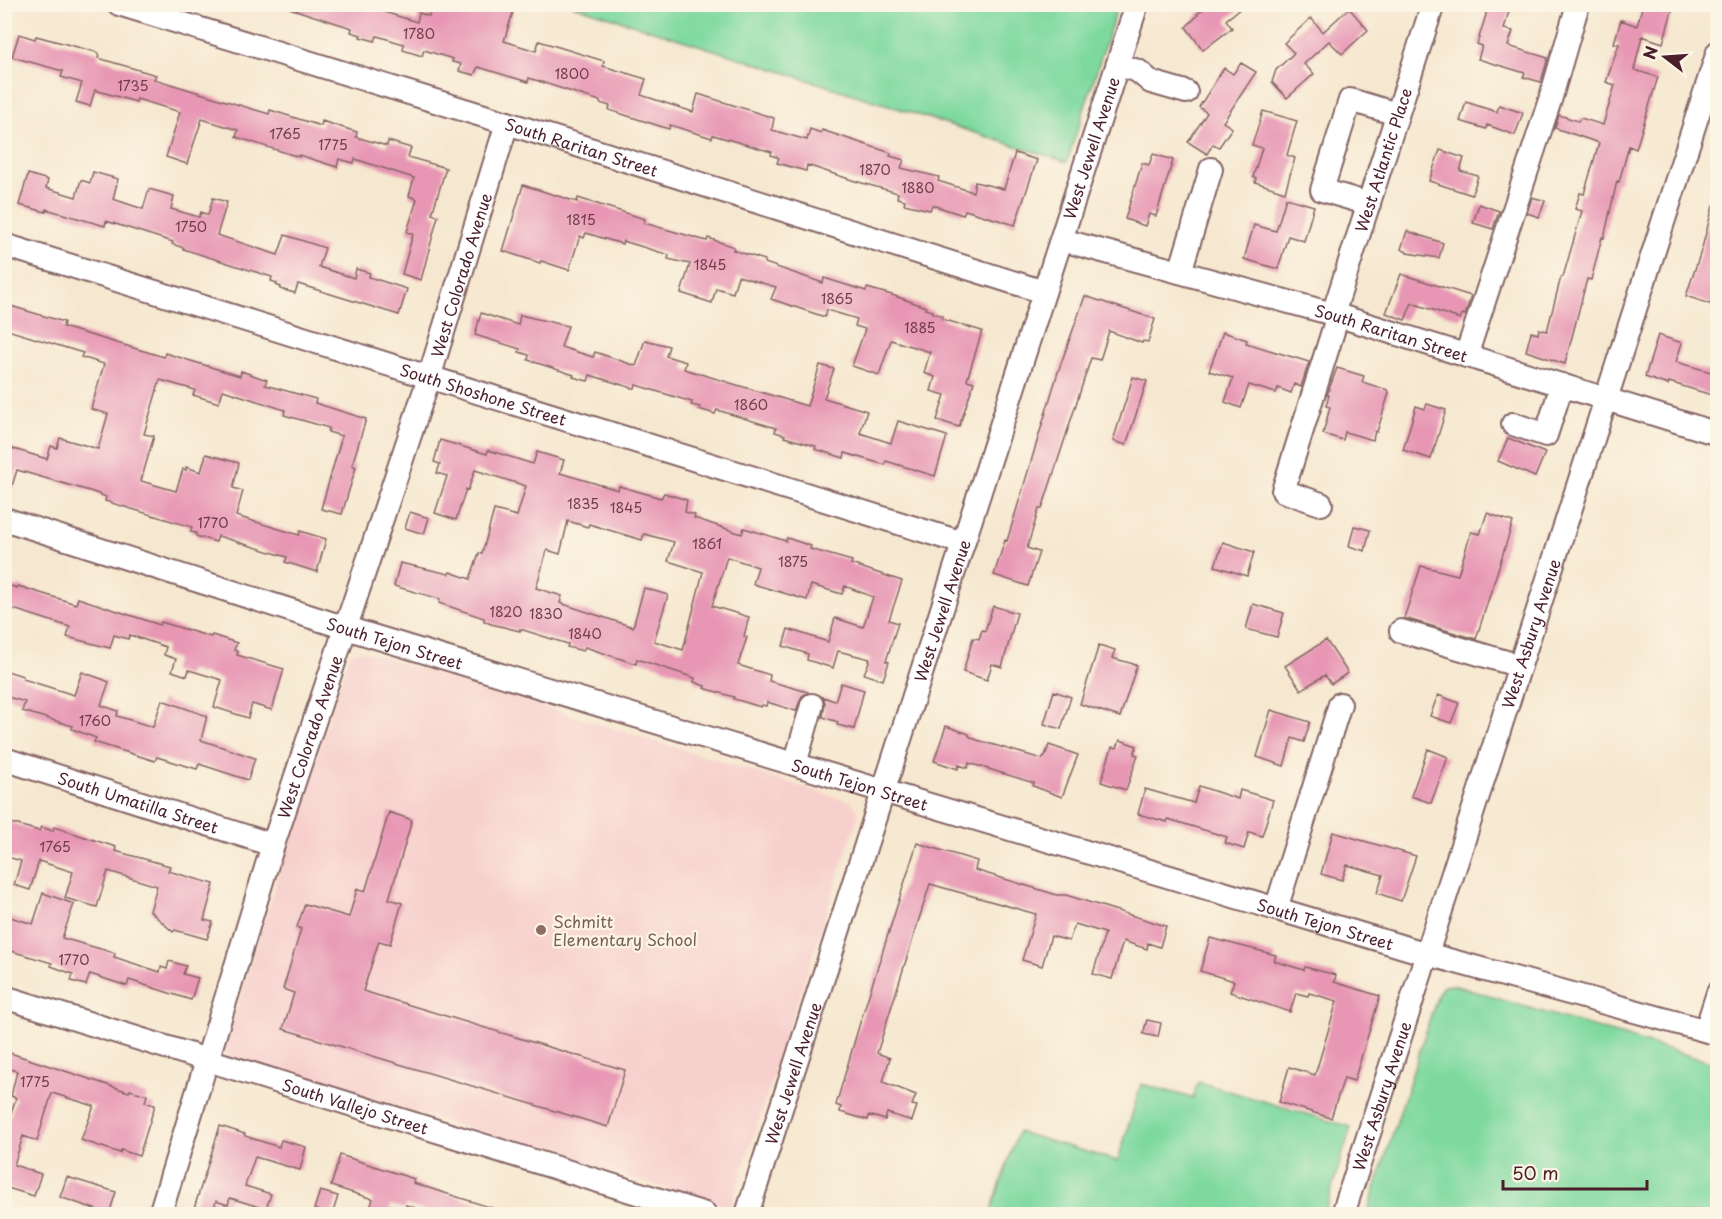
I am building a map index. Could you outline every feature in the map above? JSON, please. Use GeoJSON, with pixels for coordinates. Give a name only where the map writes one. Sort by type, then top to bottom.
{"type":"FeatureCollection","features":[{"type":"Feature","properties":{"kind":"street","name":"South Raritan Street"},"geometry":{"type":"LineString","coordinates":[[119,4],[1044,292]]}},
{"type":"Feature","properties":{"kind":"street","name":"West Jewell Avenue"},"geometry":{"type":"LineString","coordinates":[[747,1215],[1137,4]]}},
{"type":"Feature","properties":{"kind":"street","name":"West Atlantic Place"},"geometry":{"type":"LineString","coordinates":[[1321,504],[1283,491],[1432,4]]}},
{"type":"Feature","properties":{"kind":"street"},"geometry":{"type":"LineString","coordinates":[[1466,356],[1551,97],[1578,4]]}},
{"type":"Feature","properties":{"kind":"street","name":"West Asbury Avenue"},"geometry":{"type":"LineString","coordinates":[[1343,1215],[1718,52]]}},
{"type":"Feature","properties":{"kind":"street"},"geometry":{"type":"LineString","coordinates":[[1118,65],[1138,71],[1151,82],[1186,92]]}},
{"type":"Feature","properties":{"kind":"street"},"geometry":{"type":"LineString","coordinates":[[1369,204],[1322,190],[1350,100],[1397,114]]}},
{"type":"Feature","properties":{"kind":"street","name":"West Colorado Avenue"},"geometry":{"type":"LineString","coordinates":[[160,1215],[273,845],[429,378],[507,123]]}},
{"type":"Feature","properties":{"kind":"street"},"geometry":{"type":"LineString","coordinates":[[1180,272],[1211,169]]}},
{"type":"Feature","properties":{"kind":"street","name":"South Raritan Street"},"geometry":{"type":"LineString","coordinates":[[1062,240],[1336,314],[1718,434]]}},
{"type":"Feature","properties":{"kind":"street","name":"South Shoshone Street"},"geometry":{"type":"LineString","coordinates":[[4,245],[963,543]]}},
{"type":"Feature","properties":{"kind":"street"},"geometry":{"type":"LineString","coordinates":[[1514,424],[1546,435],[1562,386]]}},
{"type":"Feature","properties":{"kind":"street","name":"South Tejon Street"},"geometry":{"type":"LineString","coordinates":[[4,519],[346,628],[883,791],[1427,954],[1712,1032]]}},
{"type":"Feature","properties":{"kind":"street"},"geometry":{"type":"LineString","coordinates":[[1401,631],[1520,666]]}},
{"type":"Feature","properties":{"kind":"street"},"geometry":{"type":"LineString","coordinates":[[1276,909],[1340,704]]}},
{"type":"Feature","properties":{"kind":"street"},"geometry":{"type":"LineString","coordinates":[[795,764],[812,705]]}},
{"type":"Feature","properties":{"kind":"street","name":"South Umatilla Street"},"geometry":{"type":"LineString","coordinates":[[4,759],[273,845]]}},
{"type":"Feature","properties":{"kind":"street"},"geometry":{"type":"LineString","coordinates":[[1712,1032],[1718,993]]}},
{"type":"Feature","properties":{"kind":"street","name":"South Vallejo Street"},"geometry":{"type":"LineString","coordinates":[[4,997],[705,1215]]}},
{"type":"Feature","properties":{"kind":"shaded area","name":"Schmitt Elementary School"},"geometry":{"type":"Polygon","coordinates":[[[360,650],[852,802],[859,813],[732,1203],[727,1207],[227,1056],[224,1046],[349,655],[360,650]]]}},
{"type":"Feature","properties":{"kind":"green space"},"geometry":{"type":"Polygon","coordinates":[[[1118,4],[1067,162],[572,5],[1118,4]]]}},
{"type":"Feature","properties":{"kind":"green space"},"geometry":{"type":"Polygon","coordinates":[[[1453,985],[1717,1064],[1717,1214],[1367,1214],[1438,994],[1443,986],[1453,985]]]}},
{"type":"Feature","properties":{"kind":"green space"},"geometry":{"type":"Polygon","coordinates":[[[1198,1082],[1351,1127],[1324,1214],[990,1214],[1018,1132],[1118,1161],[1141,1084],[1193,1098],[1198,1082]]]}},
{"type":"Feature","properties":{"kind":"building"},"geometry":{"type":"Polygon","coordinates":[[[290,4],[374,4],[385,8],[384,12],[417,22],[419,13],[429,16],[433,4],[511,4],[509,11],[513,12],[504,41],[536,51],[539,41],[604,61],[603,66],[646,79],[641,95],[693,112],[698,94],[774,118],[772,130],[807,140],[810,129],[821,133],[822,130],[891,153],[890,156],[904,160],[901,168],[939,177],[938,181],[973,192],[975,182],[1004,189],[1015,153],[1037,160],[1015,225],[965,210],[963,215],[932,205],[930,210],[904,204],[905,200],[897,198],[898,193],[807,165],[806,171],[777,163],[779,158],[771,155],[772,152],[713,135],[712,138],[670,125],[669,129],[609,110],[610,106],[600,101],[529,78],[528,82],[478,67],[474,75],[459,71],[461,64],[452,62],[453,59],[424,50],[422,56],[403,50],[404,44],[377,36],[375,41],[360,37],[361,35],[351,32],[352,28],[289,8],[290,4]]]}},
{"type":"Feature","properties":{"kind":"building"},"geometry":{"type":"Polygon","coordinates":[[[1210,4],[1246,4],[1226,20],[1232,28],[1203,50],[1186,27],[1210,4]]]}},
{"type":"Feature","properties":{"kind":"building"},"geometry":{"type":"Polygon","coordinates":[[[1486,4],[1511,4],[1504,29],[1513,31],[1508,46],[1548,58],[1541,82],[1523,77],[1525,73],[1478,59],[1482,46],[1477,44],[1486,15],[1486,4]]]}},
{"type":"Feature","properties":{"kind":"building"},"geometry":{"type":"Polygon","coordinates":[[[1643,4],[1674,4],[1663,43],[1642,36],[1634,70],[1658,77],[1636,149],[1629,146],[1619,182],[1617,181],[1604,238],[1602,237],[1591,280],[1587,279],[1565,364],[1526,351],[1531,332],[1538,334],[1539,329],[1547,331],[1582,211],[1575,209],[1580,193],[1584,194],[1599,143],[1555,128],[1559,115],[1578,121],[1581,118],[1603,125],[1615,85],[1606,82],[1619,44],[1614,43],[1621,20],[1637,26],[1643,4]]]}},
{"type":"Feature","properties":{"kind":"building"},"geometry":{"type":"Polygon","coordinates":[[[1349,8],[1368,30],[1342,54],[1329,41],[1304,64],[1314,74],[1287,98],[1272,82],[1276,70],[1294,53],[1284,43],[1311,18],[1323,32],[1349,8]]]}},
{"type":"Feature","properties":{"kind":"building"},"geometry":{"type":"Polygon","coordinates":[[[19,34],[35,39],[36,36],[96,52],[99,54],[98,58],[156,75],[154,79],[269,114],[270,110],[321,126],[322,121],[357,132],[356,137],[387,146],[388,141],[411,148],[408,157],[446,168],[432,214],[438,216],[421,280],[402,274],[413,234],[407,232],[417,199],[409,196],[414,178],[355,159],[354,163],[339,159],[337,167],[299,155],[299,157],[236,137],[238,130],[202,119],[187,164],[166,157],[180,112],[137,99],[136,102],[95,90],[90,106],[76,102],[82,83],[61,77],[63,71],[12,57],[19,34]]]}},
{"type":"Feature","properties":{"kind":"building"},"geometry":{"type":"Polygon","coordinates":[[[1241,63],[1256,72],[1223,122],[1232,128],[1219,147],[1213,144],[1207,154],[1188,142],[1207,113],[1199,107],[1224,68],[1233,74],[1241,63]]]}},
{"type":"Feature","properties":{"kind":"building"},"geometry":{"type":"Polygon","coordinates":[[[1466,102],[1497,112],[1499,105],[1523,113],[1515,135],[1487,125],[1486,129],[1460,121],[1466,102]]]}},
{"type":"Feature","properties":{"kind":"building"},"geometry":{"type":"Polygon","coordinates":[[[1263,111],[1297,121],[1287,155],[1295,158],[1285,192],[1255,182],[1256,178],[1253,177],[1262,148],[1252,145],[1263,111]]]}},
{"type":"Feature","properties":{"kind":"building"},"geometry":{"type":"Polygon","coordinates":[[[1440,150],[1464,158],[1460,171],[1478,176],[1472,195],[1429,181],[1440,150]]]}},
{"type":"Feature","properties":{"kind":"building"},"geometry":{"type":"Polygon","coordinates":[[[1153,154],[1173,160],[1156,216],[1149,214],[1145,226],[1125,219],[1142,163],[1149,165],[1153,154]]]}},
{"type":"Feature","properties":{"kind":"building"},"geometry":{"type":"Polygon","coordinates":[[[93,172],[118,179],[113,199],[143,209],[149,189],[174,196],[171,209],[199,217],[201,212],[208,215],[213,198],[227,202],[217,235],[278,255],[285,235],[325,248],[319,267],[354,278],[356,269],[370,273],[369,277],[407,289],[399,315],[298,284],[295,293],[280,289],[277,283],[271,281],[272,277],[183,249],[172,244],[173,242],[106,221],[105,226],[46,209],[46,212],[19,205],[28,174],[48,180],[46,188],[76,197],[81,180],[90,183],[93,172]]]}},
{"type":"Feature","properties":{"kind":"building"},"geometry":{"type":"Polygon","coordinates":[[[523,185],[577,202],[578,198],[645,219],[644,223],[707,241],[708,238],[734,247],[733,250],[765,260],[765,263],[823,283],[824,278],[866,291],[867,288],[892,295],[926,307],[925,309],[943,316],[942,319],[982,331],[967,380],[974,382],[959,427],[937,420],[945,395],[931,391],[935,377],[924,373],[930,352],[891,340],[879,375],[852,366],[865,329],[855,326],[857,319],[827,310],[825,317],[771,299],[776,287],[738,276],[733,293],[716,288],[712,303],[681,293],[690,264],[668,259],[669,255],[623,241],[622,244],[586,233],[584,238],[580,236],[569,270],[503,251],[523,185]]]}},
{"type":"Feature","properties":{"kind":"building"},"geometry":{"type":"Polygon","coordinates":[[[1532,197],[1545,201],[1539,217],[1527,213],[1532,197]]]}},
{"type":"Feature","properties":{"kind":"building"},"geometry":{"type":"Polygon","coordinates":[[[1286,198],[1314,206],[1304,241],[1288,236],[1278,269],[1244,259],[1254,225],[1276,231],[1286,198]]]}},
{"type":"Feature","properties":{"kind":"building"},"geometry":{"type":"Polygon","coordinates":[[[1479,204],[1499,211],[1493,229],[1473,223],[1479,204]]]}},
{"type":"Feature","properties":{"kind":"building"},"geometry":{"type":"Polygon","coordinates":[[[1713,206],[1718,207],[1718,292],[1713,305],[1686,296],[1713,206]]]}},
{"type":"Feature","properties":{"kind":"building"},"geometry":{"type":"Polygon","coordinates":[[[1407,231],[1443,243],[1439,258],[1407,253],[1401,249],[1407,231]]]}},
{"type":"Feature","properties":{"kind":"building"},"geometry":{"type":"Polygon","coordinates":[[[1401,274],[1471,296],[1465,315],[1462,314],[1460,319],[1412,303],[1405,320],[1386,313],[1401,274]]]}},
{"type":"Feature","properties":{"kind":"building"},"geometry":{"type":"Polygon","coordinates":[[[1085,296],[1155,319],[1148,342],[1143,341],[1142,343],[1109,331],[1100,360],[1091,358],[1027,548],[1039,552],[1028,586],[994,575],[1005,540],[1007,541],[1058,372],[1085,296]]]}},
{"type":"Feature","properties":{"kind":"building"},"geometry":{"type":"Polygon","coordinates":[[[4,304],[64,322],[63,327],[164,357],[165,353],[240,376],[241,371],[267,380],[265,385],[316,399],[315,403],[366,419],[352,465],[356,467],[342,514],[321,509],[342,436],[328,432],[329,428],[284,415],[285,410],[223,390],[219,403],[193,395],[195,390],[160,380],[144,434],[154,436],[141,481],[176,491],[183,469],[186,470],[186,467],[201,472],[206,454],[239,463],[233,488],[243,491],[236,516],[299,535],[300,531],[326,539],[317,572],[285,562],[287,557],[218,536],[216,542],[196,536],[196,533],[190,532],[192,527],[105,501],[106,497],[93,492],[17,470],[8,499],[4,499],[4,446],[47,459],[51,446],[57,448],[60,438],[98,449],[108,414],[91,409],[104,364],[81,357],[83,353],[4,329],[4,304]]]}},
{"type":"Feature","properties":{"kind":"building"},"geometry":{"type":"Polygon","coordinates":[[[481,313],[518,325],[520,315],[568,326],[561,347],[593,357],[595,352],[636,366],[645,340],[669,346],[666,356],[686,362],[684,369],[807,406],[820,365],[834,369],[824,398],[867,411],[860,433],[891,443],[898,421],[947,436],[935,476],[886,461],[885,465],[845,453],[844,458],[815,449],[816,446],[784,437],[785,435],[775,432],[776,428],[717,410],[715,414],[691,405],[692,402],[636,385],[632,388],[590,375],[588,381],[573,377],[574,375],[528,360],[529,355],[519,352],[520,349],[475,335],[481,313]]]}},
{"type":"Feature","properties":{"kind":"building"},"geometry":{"type":"Polygon","coordinates":[[[1223,332],[1247,340],[1246,343],[1309,362],[1301,387],[1294,384],[1291,393],[1278,388],[1276,393],[1249,385],[1241,408],[1225,402],[1233,378],[1209,371],[1223,332]]]}},
{"type":"Feature","properties":{"kind":"building"},"geometry":{"type":"Polygon","coordinates":[[[1658,335],[1682,343],[1676,362],[1718,374],[1718,397],[1645,377],[1658,335]]]}},
{"type":"Feature","properties":{"kind":"building"},"geometry":{"type":"Polygon","coordinates":[[[1337,368],[1364,376],[1362,382],[1388,390],[1389,393],[1373,440],[1345,432],[1343,440],[1323,434],[1330,407],[1326,406],[1329,395],[1327,395],[1337,368]]]}},
{"type":"Feature","properties":{"kind":"building"},"geometry":{"type":"Polygon","coordinates":[[[1133,377],[1147,381],[1126,445],[1113,441],[1133,377]]]}},
{"type":"Feature","properties":{"kind":"building"},"geometry":{"type":"Polygon","coordinates":[[[1427,404],[1446,410],[1431,459],[1403,450],[1416,406],[1425,409],[1427,404]]]}},
{"type":"Feature","properties":{"kind":"building"},"geometry":{"type":"Polygon","coordinates":[[[1508,438],[1545,453],[1535,477],[1498,461],[1508,438]]]}},
{"type":"Feature","properties":{"kind":"building"},"geometry":{"type":"Polygon","coordinates":[[[440,440],[487,454],[488,450],[533,464],[537,452],[564,460],[560,473],[618,490],[619,486],[661,498],[664,493],[687,500],[685,512],[695,515],[694,518],[742,534],[744,528],[786,541],[787,538],[811,546],[810,549],[852,561],[851,564],[902,581],[889,620],[898,623],[886,661],[889,662],[883,680],[864,674],[870,659],[838,651],[833,668],[807,660],[808,654],[783,646],[788,629],[828,642],[835,618],[863,627],[873,597],[845,586],[842,594],[811,585],[807,600],[753,584],[758,567],[727,557],[712,606],[749,617],[744,636],[747,637],[738,665],[770,675],[769,681],[808,692],[802,696],[796,711],[767,702],[766,706],[761,707],[734,699],[734,697],[704,688],[705,686],[694,682],[695,678],[637,659],[636,664],[585,647],[583,651],[567,647],[568,644],[520,629],[520,631],[491,624],[484,621],[484,618],[439,603],[440,599],[394,586],[400,563],[449,574],[450,572],[470,579],[479,553],[482,554],[494,510],[517,516],[526,486],[475,470],[456,520],[435,513],[447,476],[437,473],[440,464],[434,462],[440,440]],[[568,521],[560,554],[547,550],[536,588],[562,596],[560,603],[633,627],[644,588],[668,595],[654,641],[683,650],[703,572],[668,561],[674,542],[644,534],[642,540],[589,524],[588,527],[568,521]]]}},
{"type":"Feature","properties":{"kind":"building"},"geometry":{"type":"Polygon","coordinates":[[[410,512],[429,518],[424,534],[405,528],[410,512]]]}},
{"type":"Feature","properties":{"kind":"building"},"geometry":{"type":"Polygon","coordinates":[[[1487,513],[1513,522],[1476,639],[1404,618],[1421,566],[1458,575],[1471,532],[1480,534],[1487,513]]]}},
{"type":"Feature","properties":{"kind":"building"},"geometry":{"type":"Polygon","coordinates":[[[1354,526],[1370,530],[1365,551],[1349,546],[1354,526]]]}},
{"type":"Feature","properties":{"kind":"building"},"geometry":{"type":"Polygon","coordinates":[[[1223,542],[1254,552],[1247,576],[1215,566],[1223,542]]]}},
{"type":"Feature","properties":{"kind":"building"},"geometry":{"type":"Polygon","coordinates":[[[8,585],[76,604],[78,598],[160,625],[161,622],[237,643],[234,650],[238,652],[237,655],[284,669],[272,710],[252,704],[248,718],[214,707],[222,680],[189,670],[187,676],[172,671],[176,659],[164,655],[166,647],[130,635],[128,639],[114,635],[110,648],[67,637],[70,627],[4,606],[4,596],[8,585]]]}},
{"type":"Feature","properties":{"kind":"building"},"geometry":{"type":"Polygon","coordinates":[[[1253,604],[1284,613],[1277,637],[1246,629],[1253,604]]]}},
{"type":"Feature","properties":{"kind":"building"},"geometry":{"type":"Polygon","coordinates":[[[993,606],[1017,613],[1002,667],[992,664],[987,680],[963,672],[973,638],[979,639],[982,630],[985,631],[993,606]]]}},
{"type":"Feature","properties":{"kind":"building"},"geometry":{"type":"Polygon","coordinates":[[[1326,640],[1348,673],[1331,684],[1325,675],[1301,690],[1285,666],[1326,640]]]}},
{"type":"Feature","properties":{"kind":"building"},"geometry":{"type":"Polygon","coordinates":[[[1099,645],[1115,650],[1112,658],[1137,665],[1120,717],[1080,704],[1099,645]]]}},
{"type":"Feature","properties":{"kind":"building"},"geometry":{"type":"Polygon","coordinates":[[[4,670],[23,676],[23,679],[74,695],[82,672],[102,679],[109,682],[101,705],[118,711],[117,716],[153,727],[162,700],[207,716],[201,740],[255,758],[248,780],[199,764],[197,769],[157,757],[155,761],[94,742],[96,738],[72,729],[73,726],[22,711],[25,702],[4,696],[4,670]]]}},
{"type":"Feature","properties":{"kind":"building"},"geometry":{"type":"Polygon","coordinates":[[[841,683],[864,690],[854,729],[837,725],[838,722],[823,717],[825,702],[823,697],[835,701],[841,683]]]}},
{"type":"Feature","properties":{"kind":"building"},"geometry":{"type":"Polygon","coordinates":[[[1054,691],[1071,697],[1061,729],[1044,724],[1054,691]]]}},
{"type":"Feature","properties":{"kind":"building"},"geometry":{"type":"Polygon","coordinates":[[[1438,695],[1459,703],[1451,723],[1430,716],[1438,695]]]}},
{"type":"Feature","properties":{"kind":"building"},"geometry":{"type":"Polygon","coordinates":[[[1271,710],[1310,722],[1304,742],[1292,738],[1284,766],[1257,757],[1271,710]]]}},
{"type":"Feature","properties":{"kind":"building"},"geometry":{"type":"Polygon","coordinates":[[[946,726],[969,734],[977,740],[1042,759],[1049,745],[1078,755],[1062,797],[1033,786],[1034,783],[969,763],[968,768],[959,765],[958,769],[934,761],[946,726]]]}},
{"type":"Feature","properties":{"kind":"building"},"geometry":{"type":"Polygon","coordinates":[[[1120,740],[1137,746],[1134,754],[1138,755],[1126,790],[1101,782],[1112,747],[1117,748],[1120,740]]]}},
{"type":"Feature","properties":{"kind":"building"},"geometry":{"type":"Polygon","coordinates":[[[1428,749],[1448,757],[1431,803],[1411,796],[1428,749]]]}},
{"type":"Feature","properties":{"kind":"building"},"geometry":{"type":"Polygon","coordinates":[[[1199,786],[1238,799],[1240,790],[1273,800],[1262,836],[1249,832],[1244,849],[1225,843],[1227,837],[1168,819],[1167,822],[1138,814],[1145,789],[1194,803],[1199,786]]]}},
{"type":"Feature","properties":{"kind":"building"},"geometry":{"type":"Polygon","coordinates":[[[389,812],[412,820],[389,899],[402,903],[390,944],[379,941],[363,991],[625,1070],[608,1127],[283,1029],[294,993],[283,989],[301,929],[297,927],[305,904],[349,917],[357,889],[365,892],[389,812]]]}},
{"type":"Feature","properties":{"kind":"building"},"geometry":{"type":"Polygon","coordinates":[[[4,821],[39,831],[41,827],[53,831],[54,827],[116,847],[115,851],[170,866],[168,871],[214,884],[204,920],[213,922],[207,939],[175,930],[173,932],[150,911],[157,886],[108,871],[97,907],[65,898],[73,872],[39,861],[30,890],[14,885],[21,861],[4,856],[4,821]]]}},
{"type":"Feature","properties":{"kind":"building"},"geometry":{"type":"Polygon","coordinates":[[[1333,832],[1416,856],[1401,901],[1377,893],[1383,875],[1347,865],[1342,880],[1321,874],[1333,832]]]}},
{"type":"Feature","properties":{"kind":"building"},"geometry":{"type":"Polygon","coordinates":[[[917,843],[977,861],[975,870],[1166,926],[1160,947],[1148,943],[1147,949],[1123,941],[1112,979],[1093,974],[1105,933],[1075,924],[1069,941],[1051,936],[1042,966],[1022,960],[1036,914],[930,884],[877,1053],[890,1058],[883,1082],[916,1095],[912,1105],[917,1106],[912,1121],[887,1113],[885,1120],[869,1115],[868,1120],[840,1112],[841,1107],[836,1105],[917,843]]]}},
{"type":"Feature","properties":{"kind":"building"},"geometry":{"type":"Polygon","coordinates":[[[43,893],[74,904],[62,938],[115,953],[114,957],[160,972],[161,967],[167,969],[169,961],[186,966],[183,974],[198,978],[191,1000],[129,980],[127,986],[90,974],[86,985],[71,981],[73,974],[51,966],[52,963],[4,949],[4,937],[10,917],[33,924],[43,893]]]}},
{"type":"Feature","properties":{"kind":"building"},"geometry":{"type":"Polygon","coordinates":[[[1210,938],[1276,955],[1274,961],[1304,970],[1305,967],[1336,975],[1334,982],[1380,996],[1354,1081],[1344,1078],[1331,1118],[1279,1102],[1289,1067],[1315,1075],[1337,1001],[1309,993],[1308,996],[1296,993],[1290,1012],[1230,992],[1234,981],[1200,971],[1210,938]]]}},
{"type":"Feature","properties":{"kind":"building"},"geometry":{"type":"Polygon","coordinates":[[[1147,1020],[1161,1023],[1158,1037],[1143,1034],[1147,1020]]]}},
{"type":"Feature","properties":{"kind":"building"},"geometry":{"type":"Polygon","coordinates":[[[4,1051],[129,1092],[130,1090],[147,1095],[145,1102],[155,1105],[139,1156],[121,1150],[120,1153],[81,1140],[94,1106],[52,1093],[37,1141],[23,1136],[14,1165],[41,1174],[34,1196],[4,1187],[4,1135],[16,1098],[11,1096],[17,1071],[4,1067],[4,1051]]]}},
{"type":"Feature","properties":{"kind":"building"},"geometry":{"type":"Polygon","coordinates":[[[220,1126],[279,1147],[281,1140],[306,1147],[300,1170],[255,1157],[245,1186],[271,1194],[266,1209],[230,1198],[228,1205],[216,1201],[212,1215],[192,1215],[220,1126]]]}},
{"type":"Feature","properties":{"kind":"building"},"geometry":{"type":"Polygon","coordinates":[[[340,1155],[414,1179],[413,1183],[502,1211],[502,1215],[437,1215],[406,1205],[405,1209],[391,1205],[388,1215],[368,1215],[373,1199],[331,1186],[340,1155]]]}},
{"type":"Feature","properties":{"kind":"building"},"geometry":{"type":"Polygon","coordinates":[[[67,1177],[116,1192],[109,1214],[60,1197],[67,1177]]]}},
{"type":"Feature","properties":{"kind":"building"},"geometry":{"type":"Polygon","coordinates":[[[320,1191],[338,1196],[332,1215],[314,1209],[320,1191]]]}},
{"type":"Feature","properties":{"kind":"place","name":"Schmitt Elementary School"},"geometry":{"type":"Point","coordinates":[541,930]}}]}
